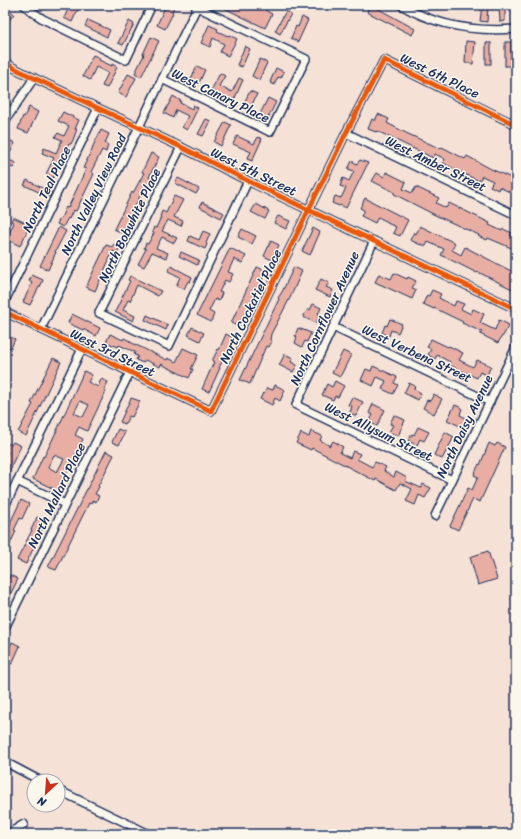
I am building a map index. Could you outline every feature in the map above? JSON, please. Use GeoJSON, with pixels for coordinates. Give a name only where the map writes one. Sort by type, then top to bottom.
{"type":"FeatureCollection","features":[{"type":"Feature","properties":{"kind":"street"},"geometry":{"type":"LineString","coordinates":[[24,5],[43,19],[126,60],[152,5]]}},
{"type":"Feature","properties":{"kind":"street"},"geometry":{"type":"LineString","coordinates":[[401,5],[428,18],[456,26],[489,30],[516,29]]}},
{"type":"Feature","properties":{"kind":"street","name":"West Canary Place"},"geometry":{"type":"LineString","coordinates":[[162,79],[270,132],[306,59],[197,6]]}},
{"type":"Feature","properties":{"kind":"street","name":"North Valley View Road"},"geometry":{"type":"LineString","coordinates":[[41,329],[197,6]]}},
{"type":"Feature","properties":{"kind":"street","name":"West 6th Place"},"geometry":{"type":"LineString","coordinates":[[346,133],[384,60],[516,125]]}},
{"type":"Feature","properties":{"kind":"street","name":"West 5th Street"},"geometry":{"type":"LineString","coordinates":[[5,62],[34,78],[516,309]]}},
{"type":"Feature","properties":{"kind":"street"},"geometry":{"type":"LineString","coordinates":[[5,121],[34,78]]}},
{"type":"Feature","properties":{"kind":"street","name":"North Teal Place"},"geometry":{"type":"LineString","coordinates":[[5,301],[98,108]]}},
{"type":"Feature","properties":{"kind":"street","name":"North Cockatiel Place"},"geometry":{"type":"LineString","coordinates":[[211,411],[346,133]]}},
{"type":"Feature","properties":{"kind":"street","name":"West Amber Street"},"geometry":{"type":"LineString","coordinates":[[346,133],[516,215]]}},
{"type":"Feature","properties":{"kind":"street","name":"North Bobwhite Place"},"geometry":{"type":"LineString","coordinates":[[180,147],[99,313],[169,346],[248,181]]}},
{"type":"Feature","properties":{"kind":"street","name":"North Cornflower Avenue"},"geometry":{"type":"LineString","coordinates":[[296,405],[374,241]]}},
{"type":"Feature","properties":{"kind":"street","name":"West 3rd Street"},"geometry":{"type":"LineString","coordinates":[[5,312],[211,411]]}},
{"type":"Feature","properties":{"kind":"street","name":"West Verbena Street"},"geometry":{"type":"LineString","coordinates":[[333,327],[490,402]]}},
{"type":"Feature","properties":{"kind":"street","name":"North Daisy Avenue"},"geometry":{"type":"LineString","coordinates":[[434,516],[516,347]]}},
{"type":"Feature","properties":{"kind":"street"},"geometry":{"type":"LineString","coordinates":[[5,506],[82,349]]}},
{"type":"Feature","properties":{"kind":"street","name":"North Mallard Place"},"geometry":{"type":"LineString","coordinates":[[5,628],[130,372]]}},
{"type":"Feature","properties":{"kind":"street","name":"West Allysum Street"},"geometry":{"type":"LineString","coordinates":[[296,405],[452,480]]}},
{"type":"Feature","properties":{"kind":"street"},"geometry":{"type":"LineString","coordinates":[[17,481],[65,504]]}},
{"type":"Feature","properties":{"kind":"street"},"geometry":{"type":"LineString","coordinates":[[6,763],[26,773]]}},
{"type":"Feature","properties":{"kind":"street"},"geometry":{"type":"LineString","coordinates":[[66,794],[149,834]]}},
{"type":"Feature","properties":{"kind":"street"},"geometry":{"type":"LineString","coordinates":[[10,834],[24,824]]}},
{"type":"Feature","properties":{"kind":"building"},"geometry":{"type":"Polygon","coordinates":[[[70,5],[80,5],[72,22],[64,18],[70,5]]]}},
{"type":"Feature","properties":{"kind":"building"},"geometry":{"type":"Polygon","coordinates":[[[166,5],[175,5],[172,12],[173,13],[165,29],[157,25],[166,5]]]}},
{"type":"Feature","properties":{"kind":"building"},"geometry":{"type":"Polygon","coordinates":[[[218,5],[267,5],[265,10],[272,14],[265,28],[218,5]]]}},
{"type":"Feature","properties":{"kind":"building"},"geometry":{"type":"Polygon","coordinates":[[[360,5],[376,5],[375,7],[415,29],[412,35],[367,12],[368,9],[360,5]]]}},
{"type":"Feature","properties":{"kind":"building"},"geometry":{"type":"Polygon","coordinates":[[[482,5],[488,5],[487,22],[480,21],[482,5]]]}},
{"type":"Feature","properties":{"kind":"building"},"geometry":{"type":"Polygon","coordinates":[[[499,5],[505,5],[505,21],[500,22],[499,5]]]}},
{"type":"Feature","properties":{"kind":"building"},"geometry":{"type":"Polygon","coordinates":[[[5,6],[14,14],[5,26],[5,6]]]}},
{"type":"Feature","properties":{"kind":"building"},"geometry":{"type":"Polygon","coordinates":[[[286,11],[291,14],[280,34],[275,31],[286,11]]]}},
{"type":"Feature","properties":{"kind":"building"},"geometry":{"type":"Polygon","coordinates":[[[302,17],[308,20],[298,42],[291,38],[302,17]]]}},
{"type":"Feature","properties":{"kind":"building"},"geometry":{"type":"Polygon","coordinates":[[[88,20],[110,30],[107,37],[85,26],[88,20]]]}},
{"type":"Feature","properties":{"kind":"building"},"geometry":{"type":"Polygon","coordinates":[[[129,21],[134,24],[123,45],[118,43],[129,21]]]}},
{"type":"Feature","properties":{"kind":"building"},"geometry":{"type":"Polygon","coordinates":[[[209,25],[218,29],[217,31],[237,39],[228,56],[220,52],[224,44],[213,38],[210,47],[201,43],[209,25]]]}},
{"type":"Feature","properties":{"kind":"building"},"geometry":{"type":"Polygon","coordinates":[[[151,37],[159,41],[141,77],[135,73],[151,37]]]}},
{"type":"Feature","properties":{"kind":"building"},"geometry":{"type":"Polygon","coordinates":[[[466,41],[475,42],[473,64],[465,63],[466,41]]]}},
{"type":"Feature","properties":{"kind":"building"},"geometry":{"type":"Polygon","coordinates":[[[505,42],[511,42],[511,66],[505,66],[505,42]]]}},
{"type":"Feature","properties":{"kind":"building"},"geometry":{"type":"Polygon","coordinates":[[[486,43],[491,43],[491,64],[486,64],[486,43]]]}},
{"type":"Feature","properties":{"kind":"building"},"geometry":{"type":"Polygon","coordinates":[[[245,46],[250,49],[242,67],[237,65],[245,46]]]}},
{"type":"Feature","properties":{"kind":"building"},"geometry":{"type":"Polygon","coordinates":[[[93,55],[100,58],[99,60],[117,67],[107,88],[102,86],[108,73],[96,67],[90,80],[83,76],[93,55]]]}},
{"type":"Feature","properties":{"kind":"building"},"geometry":{"type":"Polygon","coordinates":[[[260,59],[267,63],[259,80],[252,76],[260,59]]]}},
{"type":"Feature","properties":{"kind":"building"},"geometry":{"type":"Polygon","coordinates":[[[197,66],[205,70],[198,85],[190,81],[197,66]]]}},
{"type":"Feature","properties":{"kind":"building"},"geometry":{"type":"Polygon","coordinates":[[[276,68],[284,72],[281,78],[278,77],[274,85],[270,82],[276,68]]]}},
{"type":"Feature","properties":{"kind":"building"},"geometry":{"type":"Polygon","coordinates":[[[220,73],[225,76],[219,86],[232,92],[239,78],[243,80],[233,102],[211,91],[220,73]]]}},
{"type":"Feature","properties":{"kind":"building"},"geometry":{"type":"Polygon","coordinates":[[[128,74],[136,78],[126,97],[118,93],[128,74]]]}},
{"type":"Feature","properties":{"kind":"building"},"geometry":{"type":"Polygon","coordinates":[[[250,91],[257,94],[249,111],[242,107],[250,91]]]}},
{"type":"Feature","properties":{"kind":"building"},"geometry":{"type":"Polygon","coordinates":[[[173,96],[181,101],[180,103],[192,109],[193,105],[198,108],[187,130],[182,127],[188,116],[176,110],[173,118],[164,113],[173,96]]]}},
{"type":"Feature","properties":{"kind":"building"},"geometry":{"type":"Polygon","coordinates":[[[268,98],[276,102],[268,118],[260,114],[268,98]]]}},
{"type":"Feature","properties":{"kind":"building"},"geometry":{"type":"Polygon","coordinates":[[[29,107],[38,112],[28,133],[18,129],[23,116],[24,117],[29,107]]]}},
{"type":"Feature","properties":{"kind":"building"},"geometry":{"type":"Polygon","coordinates":[[[63,112],[79,120],[75,129],[77,129],[73,140],[71,144],[69,144],[62,162],[61,161],[53,178],[46,174],[54,158],[42,153],[44,148],[56,153],[62,140],[55,137],[58,133],[64,136],[69,126],[58,121],[63,112]]]}},
{"type":"Feature","properties":{"kind":"building"},"geometry":{"type":"Polygon","coordinates":[[[378,114],[389,119],[387,123],[406,133],[441,149],[442,147],[465,159],[467,156],[516,180],[516,195],[499,187],[498,190],[490,186],[493,181],[482,176],[479,181],[456,170],[443,163],[445,159],[435,154],[433,158],[377,131],[368,129],[372,119],[375,121],[378,114]]]}},
{"type":"Feature","properties":{"kind":"building"},"geometry":{"type":"Polygon","coordinates":[[[206,119],[211,121],[203,136],[198,134],[206,119]]]}},
{"type":"Feature","properties":{"kind":"building"},"geometry":{"type":"Polygon","coordinates":[[[225,122],[231,125],[221,146],[214,142],[225,122]]]}},
{"type":"Feature","properties":{"kind":"building"},"geometry":{"type":"Polygon","coordinates":[[[101,130],[109,134],[105,143],[108,145],[106,152],[102,150],[91,172],[94,174],[76,211],[73,210],[63,227],[57,224],[66,207],[68,208],[86,169],[83,168],[101,130]]]}},
{"type":"Feature","properties":{"kind":"building"},"geometry":{"type":"Polygon","coordinates":[[[237,136],[254,144],[258,137],[262,139],[252,161],[247,159],[251,152],[233,144],[237,136]]]}},
{"type":"Feature","properties":{"kind":"building"},"geometry":{"type":"Polygon","coordinates":[[[9,140],[15,143],[7,159],[16,163],[13,168],[5,164],[5,147],[9,140]]]}},
{"type":"Feature","properties":{"kind":"building"},"geometry":{"type":"Polygon","coordinates":[[[151,153],[159,157],[149,177],[151,179],[143,195],[141,194],[122,233],[114,229],[132,192],[133,193],[144,173],[142,172],[151,153]]]}},
{"type":"Feature","properties":{"kind":"building"},"geometry":{"type":"Polygon","coordinates":[[[360,160],[368,163],[346,208],[332,203],[335,196],[341,198],[346,188],[340,186],[343,178],[349,181],[354,171],[348,169],[352,161],[357,164],[360,160]]]}},
{"type":"Feature","properties":{"kind":"building"},"geometry":{"type":"Polygon","coordinates":[[[386,172],[406,182],[403,189],[412,193],[416,187],[439,198],[436,203],[446,208],[449,203],[490,223],[489,225],[502,231],[503,229],[512,233],[510,235],[516,238],[516,250],[488,238],[487,240],[478,236],[479,235],[437,216],[372,181],[377,173],[384,177],[386,172]]]}},
{"type":"Feature","properties":{"kind":"building"},"geometry":{"type":"Polygon","coordinates":[[[178,178],[199,189],[196,194],[175,183],[178,178]]]}},
{"type":"Feature","properties":{"kind":"building"},"geometry":{"type":"Polygon","coordinates":[[[27,180],[52,193],[49,197],[24,185],[27,180]]]}},
{"type":"Feature","properties":{"kind":"building"},"geometry":{"type":"Polygon","coordinates":[[[174,196],[183,200],[174,217],[183,221],[181,226],[168,220],[162,231],[177,238],[174,243],[162,237],[156,248],[168,253],[166,258],[152,252],[144,267],[138,264],[146,249],[144,248],[146,243],[148,244],[154,233],[152,232],[154,227],[156,228],[162,211],[166,213],[174,196]]]}},
{"type":"Feature","properties":{"kind":"building"},"geometry":{"type":"Polygon","coordinates":[[[365,198],[408,220],[400,236],[393,233],[396,227],[387,223],[388,222],[378,217],[375,223],[361,216],[364,210],[360,208],[365,198]]]}},
{"type":"Feature","properties":{"kind":"building"},"geometry":{"type":"Polygon","coordinates":[[[202,202],[224,213],[221,218],[200,207],[202,202]]]}},
{"type":"Feature","properties":{"kind":"building"},"geometry":{"type":"Polygon","coordinates":[[[256,204],[269,211],[265,219],[251,212],[256,204]]]}},
{"type":"Feature","properties":{"kind":"building"},"geometry":{"type":"Polygon","coordinates":[[[278,216],[290,221],[286,229],[274,223],[278,216]]]}},
{"type":"Feature","properties":{"kind":"building"},"geometry":{"type":"Polygon","coordinates":[[[13,217],[30,225],[20,246],[6,239],[14,223],[11,221],[13,217]]]}},
{"type":"Feature","properties":{"kind":"building"},"geometry":{"type":"Polygon","coordinates":[[[420,226],[455,243],[452,250],[461,255],[465,247],[511,271],[512,269],[516,271],[516,291],[441,255],[444,249],[428,242],[426,246],[410,240],[414,232],[416,234],[420,226]]]}},
{"type":"Feature","properties":{"kind":"building"},"geometry":{"type":"Polygon","coordinates":[[[59,227],[66,231],[48,270],[40,266],[59,227]]]}},
{"type":"Feature","properties":{"kind":"building"},"geometry":{"type":"Polygon","coordinates":[[[313,228],[320,232],[310,255],[302,251],[313,228]]]}},
{"type":"Feature","properties":{"kind":"building"},"geometry":{"type":"Polygon","coordinates":[[[242,229],[256,236],[252,244],[238,237],[242,229]]]}},
{"type":"Feature","properties":{"kind":"building"},"geometry":{"type":"Polygon","coordinates":[[[203,231],[210,234],[205,249],[188,241],[190,236],[199,240],[203,231]]]}},
{"type":"Feature","properties":{"kind":"building"},"geometry":{"type":"Polygon","coordinates":[[[271,241],[279,245],[272,260],[264,256],[271,241]]]}},
{"type":"Feature","properties":{"kind":"building"},"geometry":{"type":"Polygon","coordinates":[[[114,244],[120,247],[117,253],[113,251],[95,291],[86,287],[106,245],[112,247],[114,244]]]}},
{"type":"Feature","properties":{"kind":"building"},"geometry":{"type":"Polygon","coordinates":[[[230,248],[246,256],[242,263],[234,259],[228,272],[233,274],[229,282],[225,280],[219,292],[222,293],[219,301],[215,299],[209,311],[214,314],[211,322],[197,315],[230,248]]]}},
{"type":"Feature","properties":{"kind":"building"},"geometry":{"type":"Polygon","coordinates":[[[181,252],[199,260],[197,265],[179,256],[181,252]]]}},
{"type":"Feature","properties":{"kind":"building"},"geometry":{"type":"Polygon","coordinates":[[[171,266],[192,277],[184,289],[176,286],[180,277],[168,271],[171,266]]]}},
{"type":"Feature","properties":{"kind":"building"},"geometry":{"type":"Polygon","coordinates":[[[257,267],[266,271],[239,327],[231,323],[257,267]]]}},
{"type":"Feature","properties":{"kind":"building"},"geometry":{"type":"Polygon","coordinates":[[[294,267],[302,271],[271,334],[270,340],[272,341],[269,347],[266,346],[250,384],[240,380],[279,299],[278,298],[294,267]]]}},
{"type":"Feature","properties":{"kind":"building"},"geometry":{"type":"Polygon","coordinates":[[[394,273],[416,281],[412,288],[416,290],[412,299],[375,282],[379,274],[391,279],[394,273]]]}},
{"type":"Feature","properties":{"kind":"building"},"geometry":{"type":"Polygon","coordinates":[[[32,275],[43,280],[30,305],[23,302],[32,283],[29,281],[32,275]]]}},
{"type":"Feature","properties":{"kind":"building"},"geometry":{"type":"Polygon","coordinates":[[[130,276],[161,291],[158,296],[137,285],[130,301],[128,300],[123,310],[135,316],[133,321],[115,312],[130,281],[128,280],[130,276]]]}},
{"type":"Feature","properties":{"kind":"building"},"geometry":{"type":"Polygon","coordinates":[[[321,279],[329,283],[326,287],[333,290],[330,297],[315,290],[321,279]]]}},
{"type":"Feature","properties":{"kind":"building"},"geometry":{"type":"Polygon","coordinates":[[[432,290],[441,294],[439,298],[454,306],[456,301],[464,304],[461,309],[471,314],[473,309],[484,314],[480,323],[495,330],[499,320],[509,325],[498,343],[480,334],[482,332],[462,323],[463,322],[423,304],[427,295],[429,296],[432,290]]]}},
{"type":"Feature","properties":{"kind":"building"},"geometry":{"type":"Polygon","coordinates":[[[313,304],[321,308],[318,314],[320,315],[316,323],[303,317],[308,309],[310,310],[313,304]]]}},
{"type":"Feature","properties":{"kind":"building"},"geometry":{"type":"Polygon","coordinates":[[[72,314],[100,328],[96,336],[68,323],[72,314]]]}},
{"type":"Feature","properties":{"kind":"building"},"geometry":{"type":"Polygon","coordinates":[[[147,315],[168,325],[166,330],[145,320],[147,315]]]}},
{"type":"Feature","properties":{"kind":"building"},"geometry":{"type":"Polygon","coordinates":[[[390,319],[402,324],[398,333],[391,330],[389,336],[382,333],[385,325],[387,326],[390,319]]]}},
{"type":"Feature","properties":{"kind":"building"},"geometry":{"type":"Polygon","coordinates":[[[192,327],[204,333],[200,341],[188,335],[192,327]]]}},
{"type":"Feature","properties":{"kind":"building"},"geometry":{"type":"Polygon","coordinates":[[[298,328],[311,333],[307,342],[305,341],[302,347],[295,343],[297,337],[295,336],[298,328]]]}},
{"type":"Feature","properties":{"kind":"building"},"geometry":{"type":"Polygon","coordinates":[[[110,334],[123,340],[124,338],[167,360],[168,358],[176,362],[183,348],[198,355],[191,369],[193,369],[189,378],[161,364],[160,367],[145,360],[143,363],[136,360],[138,356],[134,355],[135,352],[119,345],[118,347],[106,342],[110,334]]]}},
{"type":"Feature","properties":{"kind":"building"},"geometry":{"type":"Polygon","coordinates":[[[226,334],[234,338],[209,392],[202,389],[214,362],[212,361],[226,334]]]}},
{"type":"Feature","properties":{"kind":"building"},"geometry":{"type":"Polygon","coordinates":[[[5,335],[15,339],[11,348],[9,347],[5,355],[5,335]]]}},
{"type":"Feature","properties":{"kind":"building"},"geometry":{"type":"Polygon","coordinates":[[[431,339],[463,353],[459,360],[473,367],[477,360],[491,366],[487,375],[480,372],[477,378],[449,365],[450,362],[437,355],[435,359],[428,355],[431,349],[427,347],[431,339]]]}},
{"type":"Feature","properties":{"kind":"building"},"geometry":{"type":"Polygon","coordinates":[[[343,351],[351,355],[340,377],[332,373],[343,351]]]}},
{"type":"Feature","properties":{"kind":"building"},"geometry":{"type":"Polygon","coordinates":[[[285,354],[293,358],[291,362],[297,365],[293,372],[279,365],[285,354]]]}},
{"type":"Feature","properties":{"kind":"building"},"geometry":{"type":"Polygon","coordinates":[[[53,358],[61,362],[26,436],[18,432],[33,404],[31,403],[53,358]]]}},
{"type":"Feature","properties":{"kind":"building"},"geometry":{"type":"Polygon","coordinates":[[[373,366],[397,377],[394,383],[398,385],[393,394],[382,389],[386,381],[377,377],[373,386],[361,380],[366,369],[371,371],[373,366]]]}},
{"type":"Feature","properties":{"kind":"building"},"geometry":{"type":"Polygon","coordinates":[[[84,371],[92,375],[88,382],[98,387],[101,379],[108,382],[104,390],[106,391],[87,431],[79,427],[75,435],[83,439],[58,491],[33,479],[84,371]],[[80,401],[74,413],[83,417],[89,405],[80,401]],[[54,455],[48,467],[57,472],[64,459],[54,455]]]}},
{"type":"Feature","properties":{"kind":"building"},"geometry":{"type":"Polygon","coordinates":[[[335,381],[344,386],[338,397],[335,396],[333,400],[322,395],[327,384],[332,387],[335,381]]]}},
{"type":"Feature","properties":{"kind":"building"},"geometry":{"type":"Polygon","coordinates":[[[409,383],[415,386],[414,389],[421,393],[418,400],[404,393],[409,383]]]}},
{"type":"Feature","properties":{"kind":"building"},"geometry":{"type":"Polygon","coordinates":[[[275,385],[285,390],[280,401],[275,398],[272,405],[260,399],[267,388],[273,390],[275,385]]]}},
{"type":"Feature","properties":{"kind":"building"},"geometry":{"type":"Polygon","coordinates":[[[434,394],[442,399],[434,414],[423,408],[427,400],[430,401],[434,394]]]}},
{"type":"Feature","properties":{"kind":"building"},"geometry":{"type":"Polygon","coordinates":[[[352,397],[363,402],[356,416],[350,413],[352,406],[348,405],[352,397]]]}},
{"type":"Feature","properties":{"kind":"building"},"geometry":{"type":"Polygon","coordinates":[[[131,398],[140,401],[132,417],[129,416],[125,424],[120,422],[131,398]]]}},
{"type":"Feature","properties":{"kind":"building"},"geometry":{"type":"Polygon","coordinates":[[[373,404],[385,410],[377,426],[369,422],[373,415],[369,413],[373,404]]]}},
{"type":"Feature","properties":{"kind":"building"},"geometry":{"type":"Polygon","coordinates":[[[455,405],[462,408],[460,415],[466,418],[462,427],[447,420],[455,405]]]}},
{"type":"Feature","properties":{"kind":"building"},"geometry":{"type":"Polygon","coordinates":[[[394,415],[405,420],[398,436],[389,432],[393,425],[390,424],[394,415]]]}},
{"type":"Feature","properties":{"kind":"building"},"geometry":{"type":"Polygon","coordinates":[[[418,427],[429,432],[424,441],[420,439],[417,445],[408,441],[412,434],[414,435],[418,427]]]}},
{"type":"Feature","properties":{"kind":"building"},"geometry":{"type":"Polygon","coordinates":[[[118,429],[125,432],[119,445],[112,442],[118,429]]]}},
{"type":"Feature","properties":{"kind":"building"},"geometry":{"type":"Polygon","coordinates":[[[311,431],[322,436],[320,440],[330,446],[333,441],[343,447],[340,453],[350,458],[353,451],[360,454],[357,459],[372,467],[375,462],[386,467],[384,471],[394,477],[396,472],[407,478],[405,481],[421,488],[423,484],[431,488],[425,498],[419,495],[415,505],[406,501],[412,489],[400,483],[396,490],[376,479],[375,481],[312,448],[311,450],[296,443],[301,433],[309,437],[311,431]]]}},
{"type":"Feature","properties":{"kind":"building"},"geometry":{"type":"Polygon","coordinates":[[[445,432],[454,437],[442,459],[434,455],[445,432]]]}},
{"type":"Feature","properties":{"kind":"building"},"geometry":{"type":"Polygon","coordinates":[[[13,442],[21,446],[9,473],[5,471],[5,458],[8,452],[5,451],[5,448],[7,443],[11,445],[13,442]]]}},
{"type":"Feature","properties":{"kind":"building"},"geometry":{"type":"Polygon","coordinates":[[[489,443],[495,446],[497,443],[505,447],[480,502],[473,499],[458,530],[450,526],[468,488],[472,490],[478,477],[474,475],[489,443]]]}},
{"type":"Feature","properties":{"kind":"building"},"geometry":{"type":"Polygon","coordinates":[[[106,451],[114,455],[98,486],[99,487],[95,494],[99,496],[96,502],[93,500],[91,504],[89,503],[56,570],[48,567],[106,451]]]}},
{"type":"Feature","properties":{"kind":"building"},"geometry":{"type":"Polygon","coordinates":[[[21,500],[29,504],[22,519],[20,518],[14,530],[16,531],[5,555],[5,535],[21,500]]]}},
{"type":"Feature","properties":{"kind":"building"},"geometry":{"type":"Polygon","coordinates":[[[37,517],[46,521],[26,564],[17,560],[37,517]]]}},
{"type":"Feature","properties":{"kind":"building"},"geometry":{"type":"Polygon","coordinates":[[[488,551],[497,579],[478,585],[470,557],[488,551]]]}},
{"type":"Feature","properties":{"kind":"building"},"geometry":{"type":"Polygon","coordinates":[[[10,575],[18,579],[5,605],[5,585],[10,575]]]}},
{"type":"Feature","properties":{"kind":"building"},"geometry":{"type":"Polygon","coordinates":[[[12,642],[20,646],[12,664],[9,663],[5,672],[5,657],[12,642]]]}},
{"type":"Feature","properties":{"kind":"cycle path"},"geometry":{"type":"LineString","coordinates":[[5,312],[211,411],[346,133],[384,60],[516,125]]}},
{"type":"Feature","properties":{"kind":"cycle path"},"geometry":{"type":"LineString","coordinates":[[5,62],[34,78],[181,147],[248,181],[516,309]]}}]}
